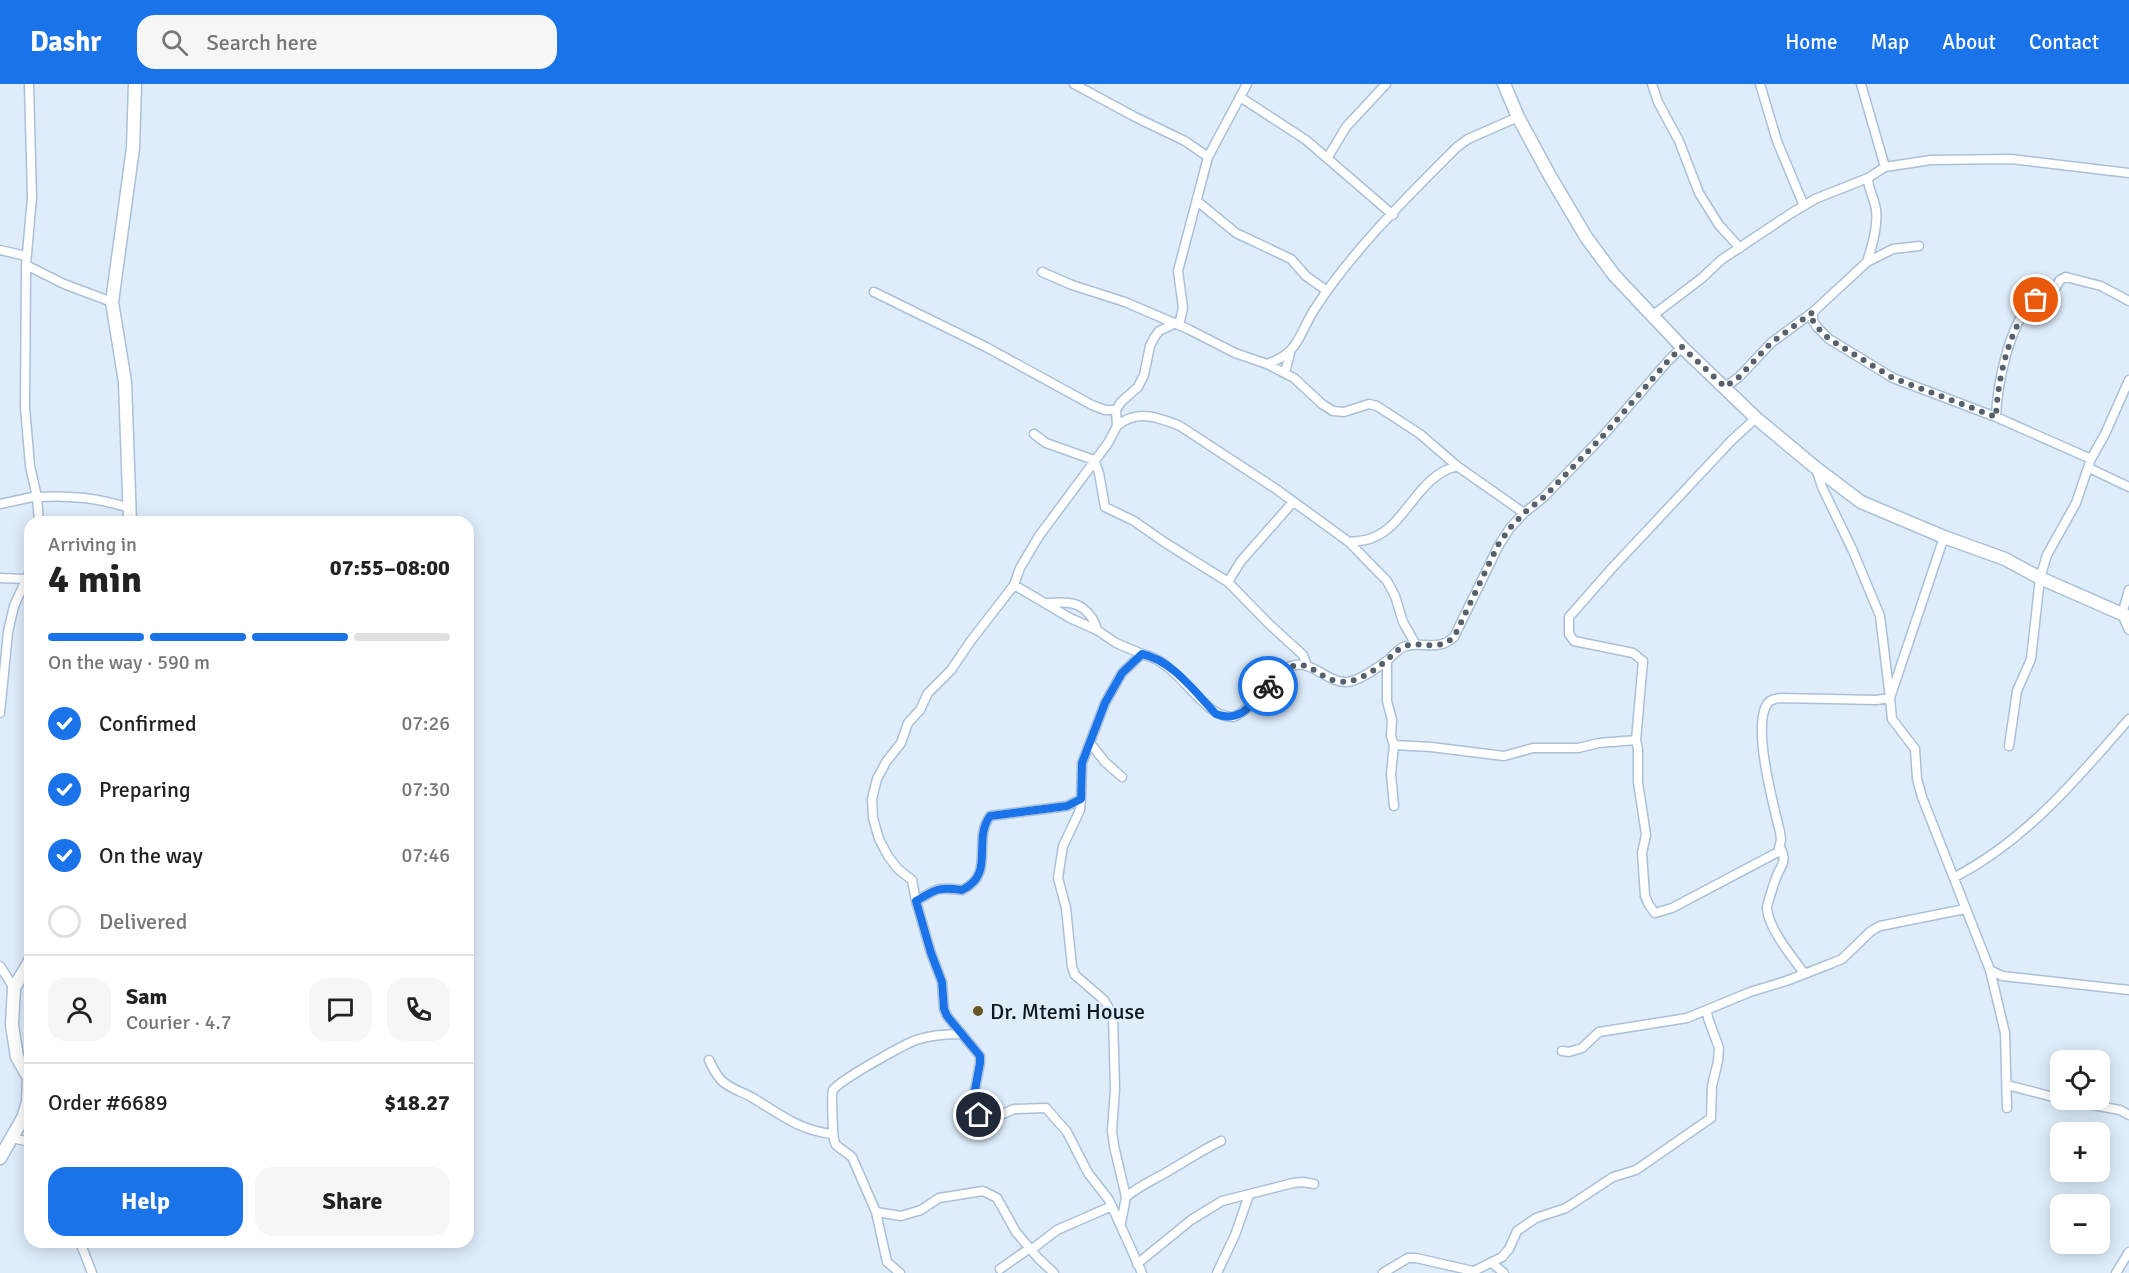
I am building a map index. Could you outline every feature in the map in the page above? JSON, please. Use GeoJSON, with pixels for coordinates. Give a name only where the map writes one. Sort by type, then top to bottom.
{"type":"FeatureCollection","features":[{"type":"Feature","properties":{"kind":"main road"},"geometry":{"type":"LineString","coordinates":[[130,516],[125,382],[111,302],[133,148],[135,84]]}},
{"type":"Feature","properties":{"kind":"main road"},"geometry":{"type":"LineString","coordinates":[[1504,84],[1518,117],[1586,237],[1614,275],[1682,347],[1756,418],[1861,502],[1944,537],[2005,559],[2040,578],[2126,616]]}},
{"type":"Feature","properties":{"kind":"main road"},"geometry":{"type":"LineString","coordinates":[[24,972],[14,988],[13,1041],[17,1057],[24,1069]]}},
{"type":"Feature","properties":{"kind":"main road"},"geometry":{"type":"LineString","coordinates":[[0,1158],[24,1114]]}},
{"type":"Feature","properties":{"kind":"street"},"geometry":{"type":"LineString","coordinates":[[29,84],[32,197],[26,260],[25,408],[30,466],[37,496],[39,516]]}},
{"type":"Feature","properties":{"kind":"street"},"geometry":{"type":"LineString","coordinates":[[1074,84],[1185,141],[1208,157]]}},
{"type":"Feature","properties":{"kind":"street"},"geometry":{"type":"LineString","coordinates":[[1117,426],[1116,410],[1121,402],[1138,387],[1154,338],[1159,331],[1180,321],[1183,314],[1178,271],[1208,157],[1247,84]]}},
{"type":"Feature","properties":{"kind":"street"},"geometry":{"type":"LineString","coordinates":[[1328,158],[1346,127],[1386,84]]}},
{"type":"Feature","properties":{"kind":"street"},"geometry":{"type":"LineString","coordinates":[[1652,84],[1658,102],[1679,141],[1699,193],[1719,225],[1740,248]]}},
{"type":"Feature","properties":{"kind":"street"},"geometry":{"type":"LineString","coordinates":[[1760,84],[1777,141],[1804,206]]}},
{"type":"Feature","properties":{"kind":"street"},"geometry":{"type":"LineString","coordinates":[[1862,84],[1885,167]]}},
{"type":"Feature","properties":{"kind":"street"},"geometry":{"type":"LineString","coordinates":[[1240,97],[1290,129],[1328,158],[1393,215]]}},
{"type":"Feature","properties":{"kind":"street"},"geometry":{"type":"LineString","coordinates":[[1286,374],[1290,353],[1313,312],[1327,291],[1373,235],[1457,147],[1468,139],[1518,117]]}},
{"type":"Feature","properties":{"kind":"street"},"geometry":{"type":"LineString","coordinates":[[1652,316],[1702,278],[1721,260],[1804,206],[1833,191],[1868,178],[1885,167],[1931,160],[1985,159],[2032,161],[2129,173]]}},
{"type":"Feature","properties":{"kind":"street"},"geometry":{"type":"LineString","coordinates":[[1868,178],[1868,188],[1876,212],[1874,238],[1868,262]]}},
{"type":"Feature","properties":{"kind":"street"},"geometry":{"type":"LineString","coordinates":[[1197,201],[1236,233],[1291,259],[1306,276],[1327,291]]}},
{"type":"Feature","properties":{"kind":"street"},"geometry":{"type":"LineString","coordinates":[[1725,387],[1739,377],[1771,343],[1813,312],[1868,262],[1893,249],[1919,246]]}},
{"type":"Feature","properties":{"kind":"street"},"geometry":{"type":"LineString","coordinates":[[0,250],[26,260],[64,284],[111,302]]}},
{"type":"Feature","properties":{"kind":"street"},"geometry":{"type":"LineString","coordinates":[[1042,272],[1072,285],[1125,302],[1235,353],[1267,364],[1294,378],[1333,411],[1344,412],[1368,404],[1377,406],[1419,434],[1457,466],[1524,513]]}},
{"type":"Feature","properties":{"kind":"street"},"geometry":{"type":"LineString","coordinates":[[1996,417],[1999,383],[2006,357],[2020,320],[2034,301],[2051,296],[2060,280],[2066,277],[2102,286],[2129,301]]}},
{"type":"Feature","properties":{"kind":"street"},"geometry":{"type":"LineString","coordinates":[[874,292],[986,347],[1092,405],[1105,410],[1116,410]]}},
{"type":"Feature","properties":{"kind":"street"},"geometry":{"type":"LineString","coordinates":[[1813,312],[1813,321],[1829,339],[1893,378],[1996,417],[2090,463],[2129,487]]}},
{"type":"Feature","properties":{"kind":"street"},"geometry":{"type":"LineString","coordinates":[[1014,585],[1070,618],[1097,630],[1116,644],[1151,656],[1168,666],[1216,714],[1224,717],[1240,715],[1286,668],[1299,664],[1330,678],[1348,682],[1387,661],[1397,650],[1406,646],[1446,644],[1454,637],[1498,545],[1510,528],[1544,497],[1602,437],[1682,347]]}},
{"type":"Feature","properties":{"kind":"street"},"geometry":{"type":"LineString","coordinates":[[1267,364],[1290,353]]}},
{"type":"Feature","properties":{"kind":"street"},"geometry":{"type":"LineString","coordinates":[[2009,746],[2017,691],[2031,659],[2040,578],[2047,555],[2076,503],[2090,463],[2129,380]]}},
{"type":"Feature","properties":{"kind":"street"},"geometry":{"type":"LineString","coordinates":[[1142,1273],[1112,1206],[1088,1173],[1067,1132],[1046,1108],[1014,1109],[987,1121],[980,1118],[975,1090],[980,1056],[947,1016],[944,1009],[942,982],[931,953],[912,880],[892,862],[876,829],[872,808],[877,779],[885,762],[901,742],[908,723],[920,710],[928,693],[951,670],[1014,585],[1029,551],[1108,443],[1117,426],[1131,416],[1156,418],[1180,426],[1249,470],[1349,542],[1387,581],[1395,596],[1403,622],[1416,645]]}},
{"type":"Feature","properties":{"kind":"street"},"geometry":{"type":"LineString","coordinates":[[1756,418],[1732,440],[1594,587],[1569,617],[1569,634],[1574,641],[1634,653],[1643,661],[1636,740],[1640,796],[1646,835],[1642,853],[1645,896],[1655,913],[1672,908],[1775,855],[1780,847]]}},
{"type":"Feature","properties":{"kind":"street"},"geometry":{"type":"LineString","coordinates":[[1034,434],[1046,443],[1094,460],[1099,473],[1105,507],[1134,521],[1228,582],[1303,655],[1307,666]]}},
{"type":"Feature","properties":{"kind":"street"},"geometry":{"type":"LineString","coordinates":[[1349,542],[1374,538],[1385,530],[1438,474],[1457,466]]}},
{"type":"Feature","properties":{"kind":"street"},"geometry":{"type":"LineString","coordinates":[[1816,468],[1822,487],[1845,533],[1880,616],[1892,719],[1915,749],[1917,779],[1922,797],[1990,970],[2005,1033],[2007,1108]]}},
{"type":"Feature","properties":{"kind":"street"},"geometry":{"type":"LineString","coordinates":[[0,504],[37,496],[59,496],[100,499],[130,508]]}},
{"type":"Feature","properties":{"kind":"street"},"geometry":{"type":"LineString","coordinates":[[1228,582],[1241,561],[1293,502]]}},
{"type":"Feature","properties":{"kind":"street"},"geometry":{"type":"LineString","coordinates":[[1890,698],[1944,537]]}},
{"type":"Feature","properties":{"kind":"street"},"geometry":{"type":"LineString","coordinates":[[0,578],[24,575]]}},
{"type":"Feature","properties":{"kind":"street"},"geometry":{"type":"LineString","coordinates":[[0,713],[8,632],[14,606],[24,584]]}},
{"type":"Feature","properties":{"kind":"street"},"geometry":{"type":"LineString","coordinates":[[2129,590],[2126,616],[2129,630]]}},
{"type":"Feature","properties":{"kind":"street"},"geometry":{"type":"LineString","coordinates":[[1047,603],[1074,604],[1091,616],[1097,630]]}},
{"type":"Feature","properties":{"kind":"street"},"geometry":{"type":"LineString","coordinates":[[1121,1224],[1126,1197],[1112,1131],[1115,1040],[1113,1015],[1104,1000],[1075,975],[1072,967],[1066,908],[1058,878],[1063,846],[1080,810],[1082,763],[1105,703],[1122,673],[1142,654]]}},
{"type":"Feature","properties":{"kind":"street"},"geometry":{"type":"LineString","coordinates":[[1387,661],[1387,700],[1392,720],[1390,736],[1394,745],[1391,774],[1394,806]]}},
{"type":"Feature","properties":{"kind":"street"},"geometry":{"type":"LineString","coordinates":[[1804,973],[1780,939],[1767,911],[1768,900],[1777,873],[1784,864],[1784,854],[1780,847],[1780,832],[1761,733],[1763,714],[1768,702],[1772,699],[1876,700],[1890,698]]}},
{"type":"Feature","properties":{"kind":"street"},"geometry":{"type":"LineString","coordinates":[[1955,877],[1990,857],[2035,820],[2071,786],[2129,719]]}},
{"type":"Feature","properties":{"kind":"street"},"geometry":{"type":"LineString","coordinates":[[1394,745],[1504,756],[1533,748],[1578,748],[1599,743],[1636,740]]}},
{"type":"Feature","properties":{"kind":"street"},"geometry":{"type":"LineString","coordinates":[[1090,743],[1105,762],[1122,777]]}},
{"type":"Feature","properties":{"kind":"street"},"geometry":{"type":"LineString","coordinates":[[916,901],[943,887],[962,890],[975,880],[980,873],[984,826],[990,816],[1067,806],[1081,799]]}},
{"type":"Feature","properties":{"kind":"street"},"geometry":{"type":"LineString","coordinates":[[1562,1051],[1569,1052],[1582,1048],[1599,1032],[1668,1023],[1687,1018],[1750,992],[1786,981],[1842,959],[1871,931],[1880,926],[1965,909]]}},
{"type":"Feature","properties":{"kind":"street"},"geometry":{"type":"LineString","coordinates":[[0,966],[14,988]]}},
{"type":"Feature","properties":{"kind":"street"},"geometry":{"type":"LineString","coordinates":[[1990,970],[2002,976],[2129,990]]}},
{"type":"Feature","properties":{"kind":"street"},"geometry":{"type":"LineString","coordinates":[[1383,1273],[1408,1258],[1472,1272],[1492,1263],[1505,1254],[1517,1231],[1527,1223],[1575,1203],[1613,1177],[1636,1170],[1711,1118],[1712,1086],[1719,1048],[1707,1010]]}},
{"type":"Feature","properties":{"kind":"street"},"geometry":{"type":"LineString","coordinates":[[900,1273],[887,1262],[876,1212],[854,1161],[836,1145],[832,1134],[831,1096],[834,1088],[839,1084],[869,1065],[917,1040],[946,1034],[962,1034]]}},
{"type":"Feature","properties":{"kind":"street"},"geometry":{"type":"LineString","coordinates":[[709,1060],[721,1080],[735,1090],[752,1097],[784,1119],[814,1132],[832,1134]]}},
{"type":"Feature","properties":{"kind":"street"},"geometry":{"type":"LineString","coordinates":[[2007,1085],[2050,1096]]}},
{"type":"Feature","properties":{"kind":"street"},"geometry":{"type":"LineString","coordinates":[[2110,1108],[2129,1115]]}},
{"type":"Feature","properties":{"kind":"street"},"geometry":{"type":"LineString","coordinates":[[12,1138],[24,1141]]}},
{"type":"Feature","properties":{"kind":"street"},"geometry":{"type":"LineString","coordinates":[[1126,1197],[1138,1187],[1169,1171],[1199,1151],[1221,1141]]}},
{"type":"Feature","properties":{"kind":"street"},"geometry":{"type":"LineString","coordinates":[[1137,1264],[1182,1226],[1222,1201],[1293,1183],[1314,1184]]}},
{"type":"Feature","properties":{"kind":"street"},"geometry":{"type":"LineString","coordinates":[[876,1212],[901,1216],[921,1210],[939,1198],[986,1192],[997,1197],[1010,1224],[1030,1249],[1054,1273]]}},
{"type":"Feature","properties":{"kind":"street"},"geometry":{"type":"LineString","coordinates":[[1217,1273],[1235,1234],[1249,1195]]}},
{"type":"Feature","properties":{"kind":"street"},"geometry":{"type":"LineString","coordinates":[[1000,1269],[1057,1230],[1112,1206]]}},
{"type":"Feature","properties":{"kind":"street"},"geometry":{"type":"LineString","coordinates":[[82,1248],[92,1273]]}},
{"type":"Feature","properties":{"kind":"street"},"geometry":{"type":"LineString","coordinates":[[2116,1273],[2129,1252]]}},
{"type":"Feature","properties":{"kind":"street"},"geometry":{"type":"LineString","coordinates":[[1492,1263],[1504,1273]]}},
{"type":"Feature","properties":{"kind":"way so far"},"geometry":{"type":"LineString","coordinates":[[1268,686],[1286,668],[1293,665],[1307,666],[1330,678],[1348,682],[1387,661],[1397,650],[1406,646],[1446,644],[1459,628],[1498,545],[1510,528],[1544,497],[1602,437],[1682,347],[1725,387],[1739,377],[1771,343],[1813,312],[1813,321],[1829,339],[1893,378],[1996,417],[1999,383],[2006,357],[2020,320],[2036,300]]}},
{"type":"Feature","properties":{"kind":"place","name":"Dr. Mtemi House"},"geometry":{"type":"Point","coordinates":[978,1011]}},
{"type":"Feature","properties":{"kind":"route"},"geometry":{"type":"LineString","coordinates":[[979,1115],[975,1090],[980,1056],[947,1016],[944,1009],[942,982],[934,964],[916,901],[943,887],[962,890],[975,880],[980,873],[982,863],[984,826],[990,816],[1067,806],[1081,799],[1082,763],[1105,703],[1122,673],[1142,654],[1160,660],[1168,666],[1216,714],[1224,717],[1240,715],[1268,686]]}}]}
